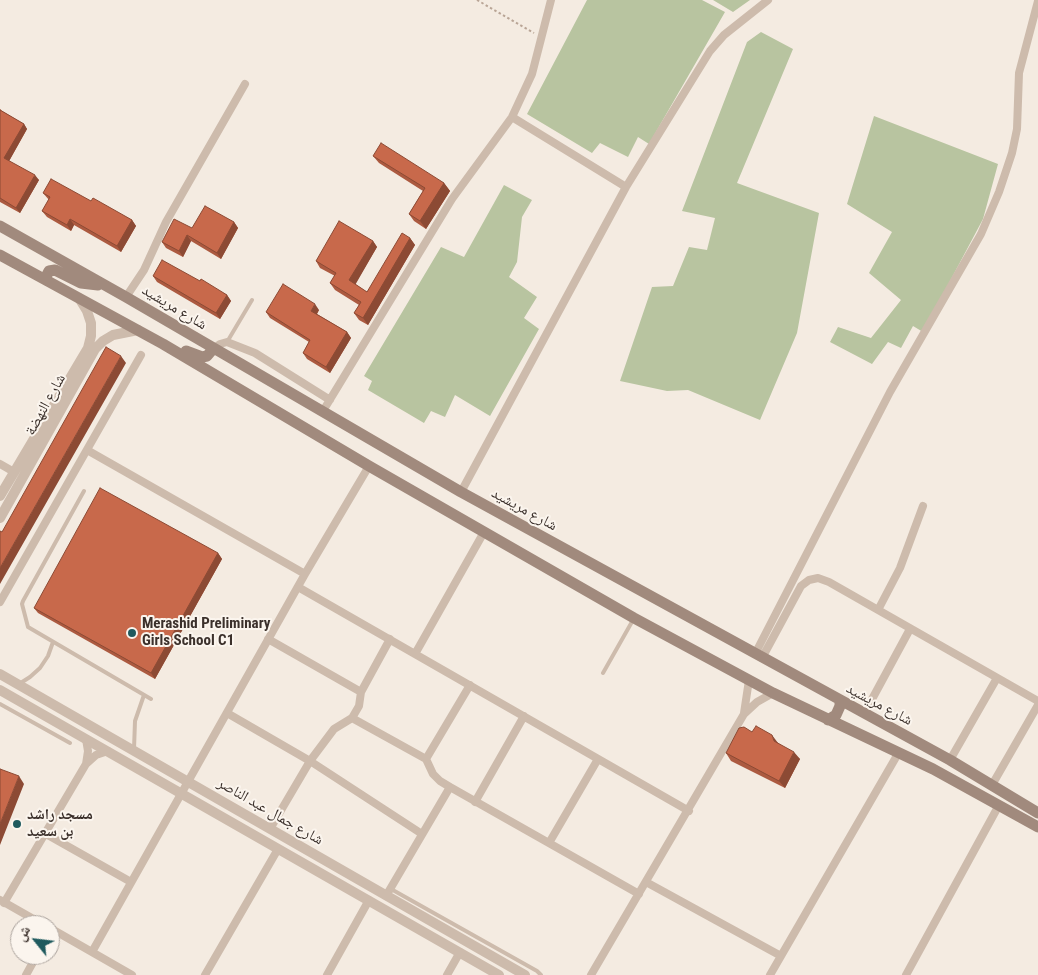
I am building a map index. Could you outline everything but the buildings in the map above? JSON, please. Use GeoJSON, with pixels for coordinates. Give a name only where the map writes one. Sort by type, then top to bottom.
{"type":"FeatureCollection","features":[{"type":"Feature","properties":{"kind":"main road","name":"شارع مريشيد"},"geometry":{"type":"LineString","coordinates":[[0,226],[461,492],[950,760],[1038,812]]}},
{"type":"Feature","properties":{"kind":"main road"},"geometry":{"type":"LineString","coordinates":[[0,255],[163,344],[369,466],[634,618],[773,693],[899,752],[1038,827]]}},
{"type":"Feature","properties":{"kind":"main road"},"geometry":{"type":"LineString","coordinates":[[45,279],[47,273],[55,270],[81,283],[95,286],[103,285]]}},
{"type":"Feature","properties":{"kind":"main road"},"geometry":{"type":"LineString","coordinates":[[163,344],[182,349],[199,357],[206,356],[213,349]]}},
{"type":"Feature","properties":{"kind":"main road"},"geometry":{"type":"LineString","coordinates":[[828,720],[836,715],[840,701]]}},
{"type":"Feature","properties":{"kind":"street"},"geometry":{"type":"LineString","coordinates":[[323,412],[452,199],[512,117],[532,74],[551,0]]}},
{"type":"Feature","properties":{"kind":"street"},"geometry":{"type":"LineString","coordinates":[[461,492],[626,186],[710,52],[724,34],[768,0]]}},
{"type":"Feature","properties":{"kind":"street"},"geometry":{"type":"LineString","coordinates":[[759,656],[890,392],[981,234],[999,192],[1012,153],[1016,129],[1019,73],[1038,0]]}},
{"type":"Feature","properties":{"kind":"street"},"geometry":{"type":"LineString","coordinates":[[126,297],[144,270],[166,222],[245,84]]}},
{"type":"Feature","properties":{"kind":"street"},"geometry":{"type":"LineString","coordinates":[[512,117],[626,186]]}},
{"type":"Feature","properties":{"kind":"street","name":"شارع النهضة"},"geometry":{"type":"LineString","coordinates":[[0,496],[90,342],[91,323],[87,311],[79,298]]}},
{"type":"Feature","properties":{"kind":"street","name":"شارع النهضة"},"geometry":{"type":"LineString","coordinates":[[0,518],[95,349],[113,335],[138,330]]}},
{"type":"Feature","properties":{"kind":"street"},"geometry":{"type":"LineString","coordinates":[[213,349],[227,342],[255,353],[330,400]]}},
{"type":"Feature","properties":{"kind":"street"},"geometry":{"type":"LineString","coordinates":[[0,602],[141,355]]}},
{"type":"Feature","properties":{"kind":"street"},"geometry":{"type":"LineString","coordinates":[[87,450],[305,574]]}},
{"type":"Feature","properties":{"kind":"street"},"geometry":{"type":"LineString","coordinates":[[0,464],[14,472]]}},
{"type":"Feature","properties":{"kind":"street"},"geometry":{"type":"LineString","coordinates":[[92,952],[305,574],[369,466]]}},
{"type":"Feature","properties":{"kind":"street"},"geometry":{"type":"LineString","coordinates":[[878,610],[900,568],[923,506]]}},
{"type":"Feature","properties":{"kind":"street"},"geometry":{"type":"LineString","coordinates":[[415,654],[484,532]]}},
{"type":"Feature","properties":{"kind":"street"},"geometry":{"type":"LineString","coordinates":[[759,656],[799,590],[809,580],[822,579],[1038,701]]}},
{"type":"Feature","properties":{"kind":"street"},"geometry":{"type":"LineString","coordinates":[[298,587],[689,811]]}},
{"type":"Feature","properties":{"kind":"street"},"geometry":{"type":"LineString","coordinates":[[864,714],[910,629]]}},
{"type":"Feature","properties":{"kind":"street"},"geometry":{"type":"LineString","coordinates":[[268,639],[361,692]]}},
{"type":"Feature","properties":{"kind":"street"},"geometry":{"type":"LineString","coordinates":[[270,829],[310,762],[334,729],[352,718],[358,706],[361,692],[390,640]]}},
{"type":"Feature","properties":{"kind":"street","name":"شارع جمال عبد الناصر"},"geometry":{"type":"LineString","coordinates":[[0,674],[270,829],[388,892],[525,975]]}},
{"type":"Feature","properties":{"kind":"street"},"geometry":{"type":"LineString","coordinates":[[950,760],[996,678]]}},
{"type":"Feature","properties":{"kind":"street"},"geometry":{"type":"LineString","coordinates":[[744,714],[749,680]]}},
{"type":"Feature","properties":{"kind":"street"},"geometry":{"type":"LineString","coordinates":[[426,759],[470,685]]}},
{"type":"Feature","properties":{"kind":"street","name":"شارع جمال عبد الناصر"},"geometry":{"type":"LineString","coordinates":[[0,690],[499,975]]}},
{"type":"Feature","properties":{"kind":"street"},"geometry":{"type":"LineString","coordinates":[[591,975],[689,811],[744,714],[757,702],[773,693]]}},
{"type":"Feature","properties":{"kind":"street"},"geometry":{"type":"LineString","coordinates":[[992,785],[1038,705]]}},
{"type":"Feature","properties":{"kind":"street"},"geometry":{"type":"LineString","coordinates":[[227,712],[310,762],[422,834]]}},
{"type":"Feature","properties":{"kind":"street"},"geometry":{"type":"LineString","coordinates":[[475,802],[524,716]]}},
{"type":"Feature","properties":{"kind":"street"},"geometry":{"type":"LineString","coordinates":[[352,718],[426,759],[433,774],[440,782],[639,894]]}},
{"type":"Feature","properties":{"kind":"street"},"geometry":{"type":"LineString","coordinates":[[86,739],[88,751],[86,764]]}},
{"type":"Feature","properties":{"kind":"street"},"geometry":{"type":"LineString","coordinates":[[26,915],[2,901],[46,834],[86,764],[96,755],[108,751]]}},
{"type":"Feature","properties":{"kind":"street"},"geometry":{"type":"LineString","coordinates":[[770,975],[899,752]]}},
{"type":"Feature","properties":{"kind":"street"},"geometry":{"type":"LineString","coordinates":[[548,843],[598,759]]}},
{"type":"Feature","properties":{"kind":"street"},"geometry":{"type":"LineString","coordinates":[[388,892],[450,787]]}},
{"type":"Feature","properties":{"kind":"street"},"geometry":{"type":"LineString","coordinates":[[906,975],[999,805]]}},
{"type":"Feature","properties":{"kind":"street"},"geometry":{"type":"LineString","coordinates":[[46,834],[130,882]]}},
{"type":"Feature","properties":{"kind":"street"},"geometry":{"type":"LineString","coordinates":[[205,975],[278,849]]}},
{"type":"Feature","properties":{"kind":"street"},"geometry":{"type":"LineString","coordinates":[[646,882],[781,956]]}},
{"type":"Feature","properties":{"kind":"street"},"geometry":{"type":"LineString","coordinates":[[327,975],[369,900]]}},
{"type":"Feature","properties":{"kind":"street"},"geometry":{"type":"LineString","coordinates":[[60,935],[132,975]]}},
{"type":"Feature","properties":{"kind":"street"},"geometry":{"type":"LineString","coordinates":[[447,975],[460,952]]}},
{"type":"Feature","properties":{"kind":"lane"},"geometry":{"type":"LineString","coordinates":[[227,342],[252,300]]}},
{"type":"Feature","properties":{"kind":"lane"},"geometry":{"type":"LineString","coordinates":[[84,491],[22,604],[28,627],[151,699]]}},
{"type":"Feature","properties":{"kind":"lane"},"geometry":{"type":"LineString","coordinates":[[604,672],[634,618]]}},
{"type":"Feature","properties":{"kind":"lane"},"geometry":{"type":"LineString","coordinates":[[18,684],[40,668],[48,656],[53,642]]}},
{"type":"Feature","properties":{"kind":"lane"},"geometry":{"type":"LineString","coordinates":[[134,751],[134,721],[144,695]]}},
{"type":"Feature","properties":{"kind":"lane"},"geometry":{"type":"LineString","coordinates":[[0,704],[70,743]]}},
{"type":"Feature","properties":{"kind":"lane"},"geometry":{"type":"LineString","coordinates":[[388,892],[537,971],[541,975]]}},
{"type":"Feature","properties":{"kind":"path"},"geometry":{"type":"LineString","coordinates":[[478,0],[541,37]]}},
{"type":"Feature","properties":{"kind":"green space"},"geometry":{"type":"Polygon","coordinates":[[[587,0],[702,0],[725,12],[649,144],[638,137],[628,157],[600,143],[592,153],[527,114],[587,0]]]}},
{"type":"Feature","properties":{"kind":"green space"},"geometry":{"type":"Polygon","coordinates":[[[713,0],[750,0],[733,12],[713,0]]]}},
{"type":"Feature","properties":{"kind":"green space"},"geometry":{"type":"Polygon","coordinates":[[[761,32],[793,49],[737,183],[819,213],[797,333],[760,420],[688,390],[667,391],[620,381],[652,287],[673,286],[689,247],[707,250],[715,218],[682,211],[747,42],[761,32]]]}},
{"type":"Feature","properties":{"kind":"green space"},"geometry":{"type":"Polygon","coordinates":[[[874,116],[998,164],[983,219],[923,332],[913,326],[901,348],[888,342],[872,364],[830,342],[838,327],[871,338],[901,300],[869,273],[892,232],[847,204],[874,116]]]}},
{"type":"Feature","properties":{"kind":"green space"},"geometry":{"type":"Polygon","coordinates":[[[504,185],[532,200],[522,217],[517,262],[509,277],[537,297],[524,318],[539,329],[490,416],[455,395],[445,417],[431,411],[424,423],[368,390],[372,381],[364,376],[441,247],[464,257],[504,185]]]}},
{"type":"Feature","properties":{"kind":"place","name":"Merashid Preliminary Girls School C1"},"geometry":{"type":"Point","coordinates":[132,633]}},
{"type":"Feature","properties":{"kind":"place","name":"مسجد راشد بن سعيد"},"geometry":{"type":"Point","coordinates":[17,824]}}]}
